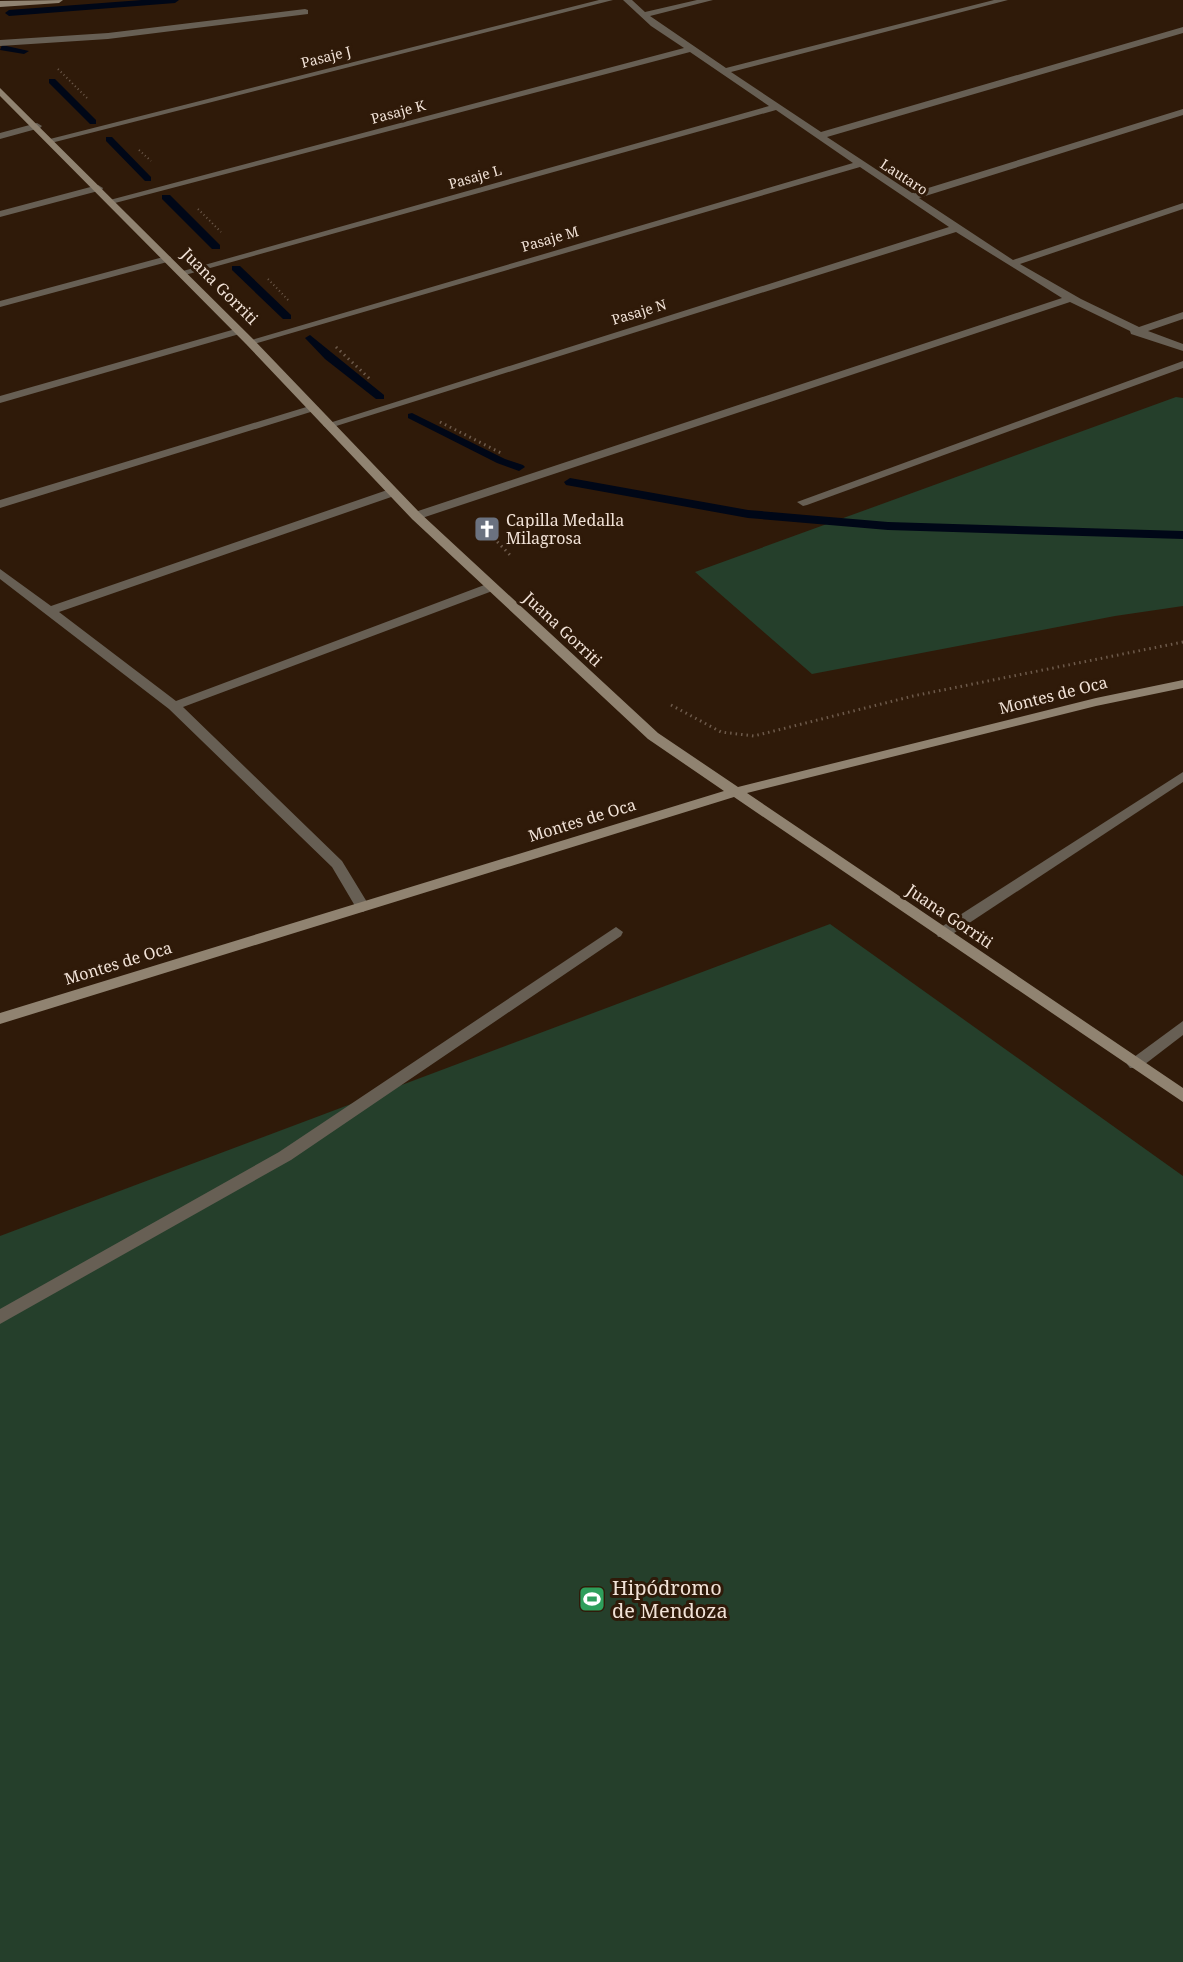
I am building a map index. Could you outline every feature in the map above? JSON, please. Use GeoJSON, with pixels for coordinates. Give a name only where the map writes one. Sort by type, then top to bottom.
{"type":"FeatureCollection","features":[{"type":"Feature","properties":{"kind":"street"},"geometry":{"type":"LineString","coordinates":[[0,4],[59,0]]}},
{"type":"Feature","properties":{"kind":"street","name":"Pasaje J"},"geometry":{"type":"LineString","coordinates":[[51,140],[609,0]]}},
{"type":"Feature","properties":{"kind":"street","name":"Lautaro"},"geometry":{"type":"LineString","coordinates":[[627,0],[643,15],[859,164],[1012,263],[1069,298],[1135,332],[1183,348]]}},
{"type":"Feature","properties":{"kind":"street"},"geometry":{"type":"LineString","coordinates":[[643,15],[709,0]]}},
{"type":"Feature","properties":{"kind":"street"},"geometry":{"type":"LineString","coordinates":[[724,71],[1004,0]]}},
{"type":"Feature","properties":{"kind":"street"},"geometry":{"type":"LineString","coordinates":[[0,43],[108,36],[305,12]]}},
{"type":"Feature","properties":{"kind":"street"},"geometry":{"type":"LineString","coordinates":[[819,136],[1183,30]]}},
{"type":"Feature","properties":{"kind":"street","name":"Pasaje K"},"geometry":{"type":"LineString","coordinates":[[111,201],[692,49]]}},
{"type":"Feature","properties":{"kind":"street","name":"Juana Gorriti"},"geometry":{"type":"LineString","coordinates":[[0,91],[250,342],[416,516],[654,736],[1183,1096]]}},
{"type":"Feature","properties":{"kind":"street","name":"Pasaje L"},"geometry":{"type":"LineString","coordinates":[[181,273],[776,107]]}},
{"type":"Feature","properties":{"kind":"street"},"geometry":{"type":"LineString","coordinates":[[909,197],[1183,112]]}},
{"type":"Feature","properties":{"kind":"street"},"geometry":{"type":"LineString","coordinates":[[0,136],[37,126]]}},
{"type":"Feature","properties":{"kind":"street","name":"Pasaje M"},"geometry":{"type":"LineString","coordinates":[[250,342],[859,164]]}},
{"type":"Feature","properties":{"kind":"street"},"geometry":{"type":"LineString","coordinates":[[0,214],[98,188]]}},
{"type":"Feature","properties":{"kind":"street"},"geometry":{"type":"LineString","coordinates":[[1012,263],[1183,206]]}},
{"type":"Feature","properties":{"kind":"street","name":"Pasaje N"},"geometry":{"type":"LineString","coordinates":[[329,425],[957,228]]}},
{"type":"Feature","properties":{"kind":"street"},"geometry":{"type":"LineString","coordinates":[[0,304],[167,259]]}},
{"type":"Feature","properties":{"kind":"street"},"geometry":{"type":"LineString","coordinates":[[416,516],[1069,298]]}},
{"type":"Feature","properties":{"kind":"street"},"geometry":{"type":"LineString","coordinates":[[1135,332],[1183,315]]}},
{"type":"Feature","properties":{"kind":"street"},"geometry":{"type":"LineString","coordinates":[[0,400],[239,331]]}},
{"type":"Feature","properties":{"kind":"street"},"geometry":{"type":"LineString","coordinates":[[803,502],[1183,364]]}},
{"type":"Feature","properties":{"kind":"street"},"geometry":{"type":"LineString","coordinates":[[0,504],[313,408]]}},
{"type":"Feature","properties":{"kind":"street"},"geometry":{"type":"LineString","coordinates":[[48,611],[393,492]]}},
{"type":"Feature","properties":{"kind":"street"},"geometry":{"type":"LineString","coordinates":[[0,573],[174,706],[337,864],[363,907]]}},
{"type":"Feature","properties":{"kind":"street"},"geometry":{"type":"LineString","coordinates":[[174,706],[491,587]]}},
{"type":"Feature","properties":{"kind":"street","name":"Montes de Oca"},"geometry":{"type":"LineString","coordinates":[[0,1018],[739,792],[1096,702],[1183,684]]}},
{"type":"Feature","properties":{"kind":"street"},"geometry":{"type":"LineString","coordinates":[[943,933],[1183,776]]}},
{"type":"Feature","properties":{"kind":"street"},"geometry":{"type":"LineString","coordinates":[[0,1317],[285,1156],[616,932]]}},
{"type":"Feature","properties":{"kind":"street"},"geometry":{"type":"LineString","coordinates":[[1135,1064],[1183,1027]]}},
{"type":"Feature","properties":{"kind":"path"},"geometry":{"type":"LineString","coordinates":[[458,502],[516,561]]}},
{"type":"Feature","properties":{"kind":"path"},"geometry":{"type":"LineString","coordinates":[[662,698],[721,732],[754,736],[913,696],[1183,642]]}},
{"type":"Feature","properties":{"kind":"green space"},"geometry":{"type":"Polygon","coordinates":[[[1176,397],[1183,398],[1183,606],[1115,616],[812,674],[695,572],[1176,397]]]}},
{"type":"Feature","properties":{"kind":"green space","name":"Hipódromo de Mendoza"},"geometry":{"type":"Polygon","coordinates":[[[830,924],[1183,1176],[1183,1962],[0,1962],[0,1236],[830,924]]]}},
{"type":"Feature","properties":{"kind":"waterway"},"geometry":{"type":"LineString","coordinates":[[9,13],[175,0]]}},
{"type":"Feature","properties":{"kind":"waterway"},"geometry":{"type":"LineString","coordinates":[[2,48],[24,51]]}},
{"type":"Feature","properties":{"kind":"waterway"},"geometry":{"type":"LineString","coordinates":[[52,81],[93,122]]}},
{"type":"Feature","properties":{"kind":"waterway"},"geometry":{"type":"LineString","coordinates":[[109,139],[148,179]]}},
{"type":"Feature","properties":{"kind":"waterway"},"geometry":{"type":"LineString","coordinates":[[166,197],[216,247]]}},
{"type":"Feature","properties":{"kind":"waterway"},"geometry":{"type":"LineString","coordinates":[[236,268],[287,317]]}},
{"type":"Feature","properties":{"kind":"waterway"},"geometry":{"type":"LineString","coordinates":[[310,338],[329,357],[380,397]]}},
{"type":"Feature","properties":{"kind":"waterway"},"geometry":{"type":"LineString","coordinates":[[412,416],[501,461],[519,467]]}},
{"type":"Feature","properties":{"kind":"waterway"},"geometry":{"type":"LineString","coordinates":[[570,482],[748,514],[888,526],[1183,535]]}},
{"type":"Feature","properties":{"kind":"place","name":"Capilla Medalla Milagrosa"},"geometry":{"type":"Point","coordinates":[487,529]}},
{"type":"Feature","properties":{"kind":"place","name":"Hipódromo de Mendoza"},"geometry":{"type":"Point","coordinates":[592,1599]}}]}
